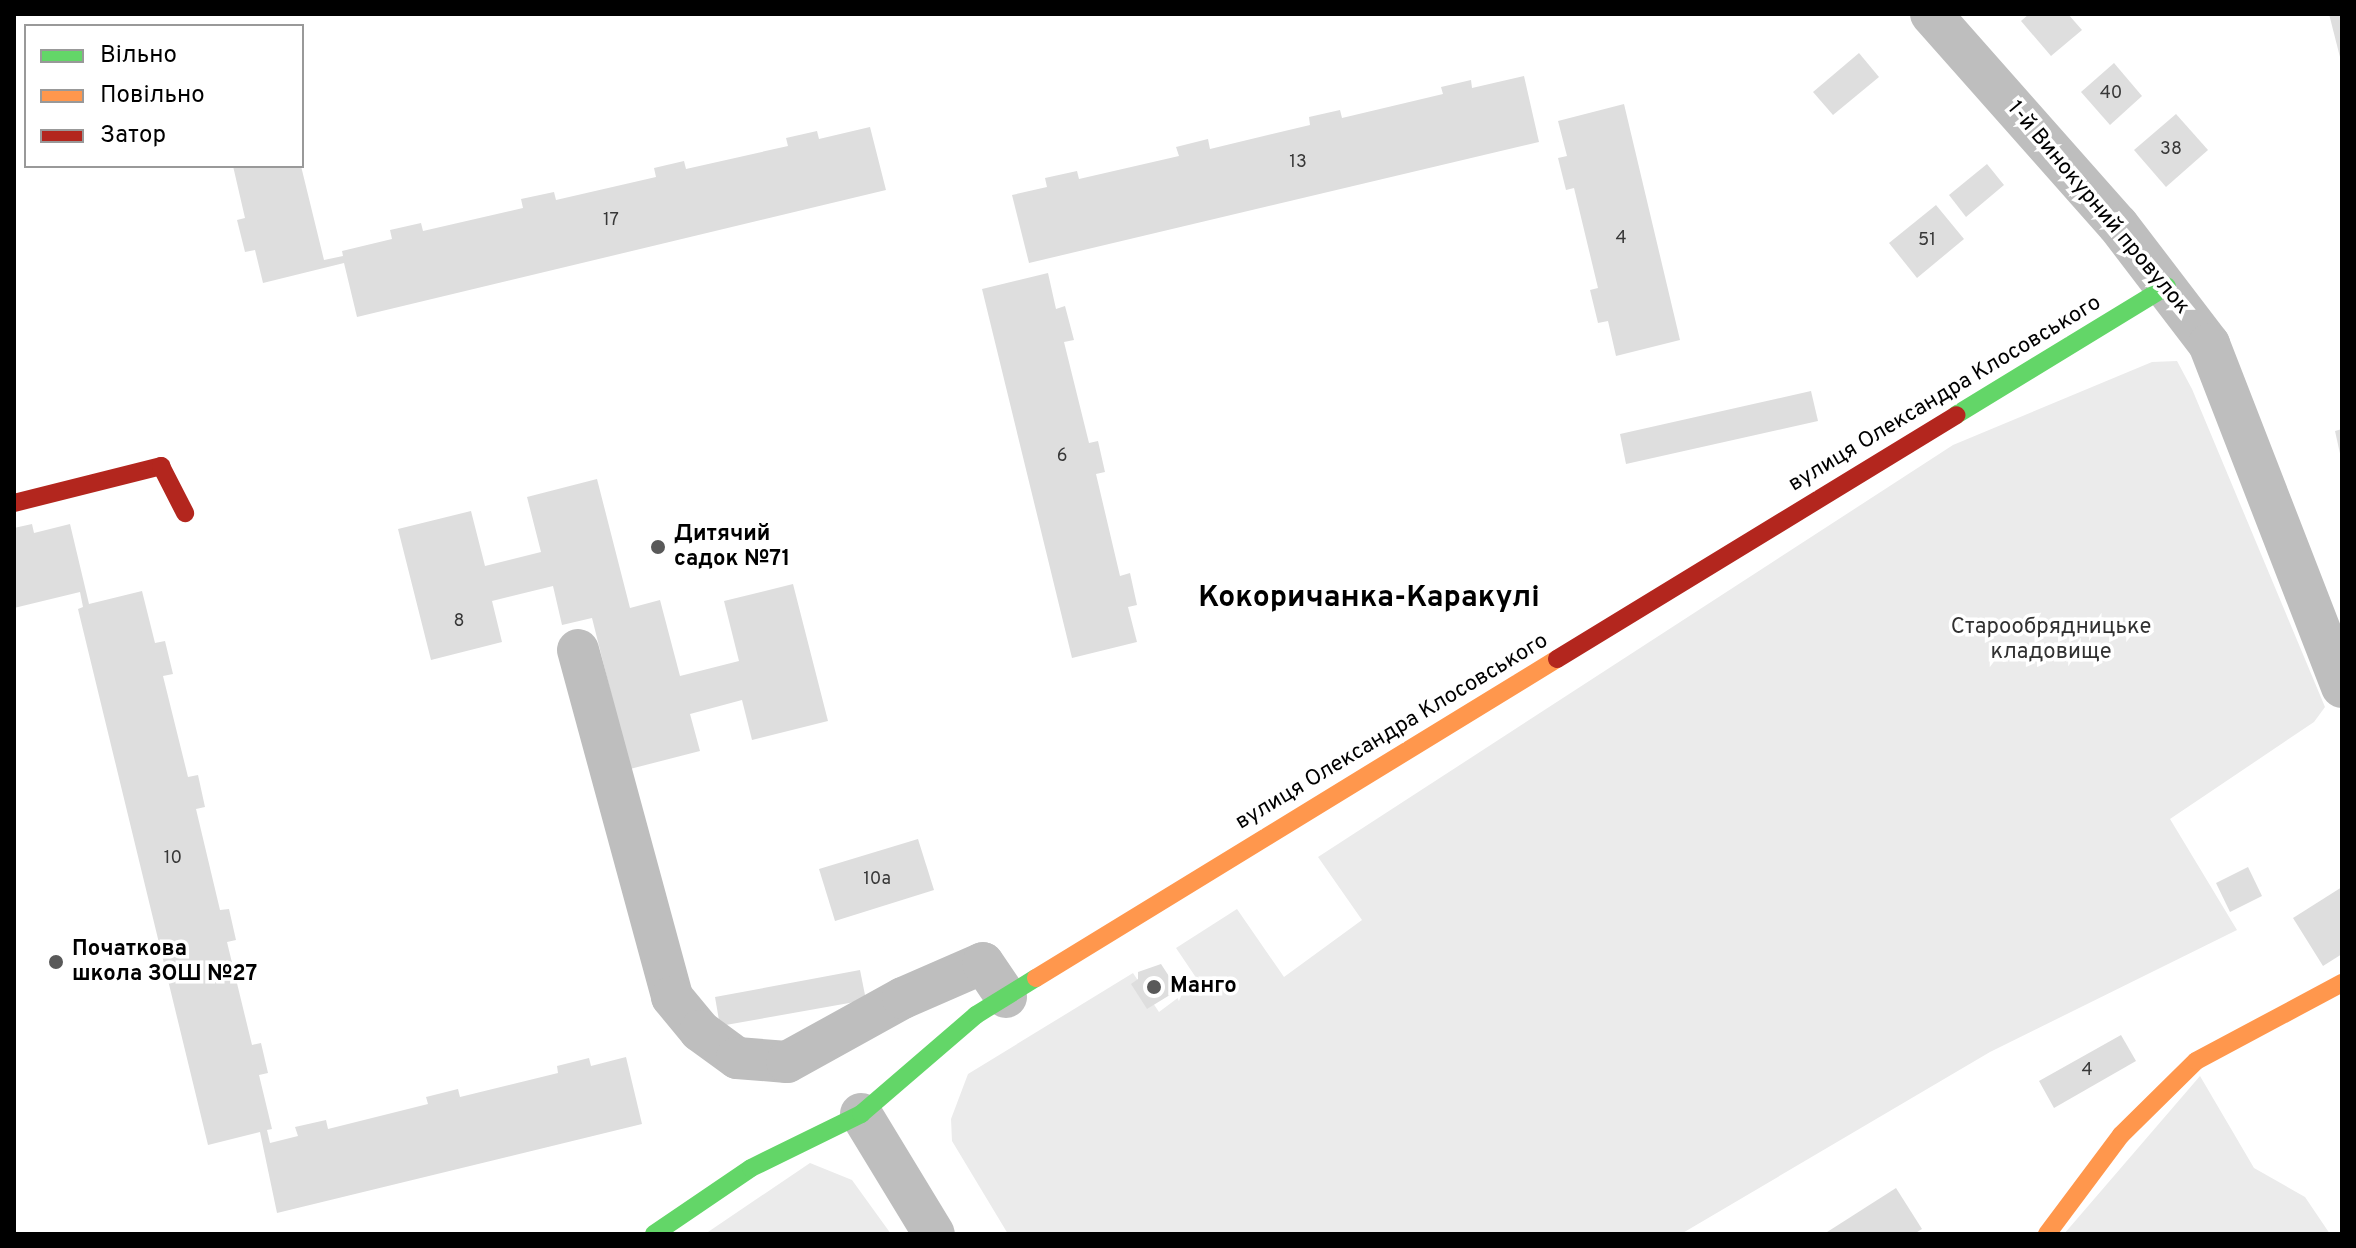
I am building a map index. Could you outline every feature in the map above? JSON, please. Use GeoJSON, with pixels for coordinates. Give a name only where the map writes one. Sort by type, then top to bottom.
{"type":"FeatureCollection","features":[{"type":"Feature","properties":{"kind":"street","name":"1-й Винокурний провулок"},"geometry":{"type":"LineString","coordinates":[[1931,14],[2118,225],[2209,344],[2342,687]]}},
{"type":"Feature","properties":{"kind":"street","name":"вулиця Олександра Клосовського"},"geometry":{"type":"LineString","coordinates":[[654,1234],[751,1168],[861,1114],[976,1015],[2167,286]]}},
{"type":"Feature","properties":{"kind":"street"},"geometry":{"type":"LineString","coordinates":[[14,503],[161,466],[185,513]]}},
{"type":"Feature","properties":{"kind":"street"},"geometry":{"type":"LineString","coordinates":[[578,650],[672,997],[700,1031],[737,1058],[787,1062],[903,998],[983,963],[1006,997]]}},
{"type":"Feature","properties":{"kind":"street"},"geometry":{"type":"LineString","coordinates":[[2047,1234],[2060,1221],[2121,1135],[2196,1061],[2342,983]]}},
{"type":"Feature","properties":{"kind":"street"},"geometry":{"type":"LineString","coordinates":[[861,1114],[933,1232]]}},
{"type":"Feature","properties":{"kind":"green space","name":"Старообрядницьке кладовище"},"geometry":{"type":"Polygon","coordinates":[[[2177,361],[2192,389],[2325,707],[2314,722],[2170,819],[2237,930],[1990,1052],[1681,1234],[1008,1234],[952,1141],[951,1119],[968,1074],[1133,973],[1159,1012],[1199,982],[1176,948],[1237,909],[1284,977],[1362,920],[1318,857],[1953,445],[2152,362],[2177,361]]]}},
{"type":"Feature","properties":{"kind":"green space"},"geometry":{"type":"Polygon","coordinates":[[[2200,1076],[2254,1168],[2305,1197],[2330,1234],[2064,1234],[2200,1076]]]}},
{"type":"Feature","properties":{"kind":"green space"},"geometry":{"type":"Polygon","coordinates":[[[810,1163],[852,1180],[891,1234],[705,1234],[810,1163]]]}},
{"type":"Feature","properties":{"kind":"building"},"geometry":{"type":"Polygon","coordinates":[[[2029,14],[2068,14],[2082,30],[2051,56],[2021,21],[2029,14]]]}},
{"type":"Feature","properties":{"kind":"building"},"geometry":{"type":"Polygon","coordinates":[[[2329,14],[2342,14],[2342,61],[2341,61],[2329,14]]]}},
{"type":"Feature","properties":{"kind":"building"},"geometry":{"type":"Polygon","coordinates":[[[1859,53],[1879,77],[1833,115],[1813,92],[1859,53]]]}},
{"type":"Feature","properties":{"kind":"building"},"geometry":{"type":"Polygon","coordinates":[[[2114,63],[2142,96],[2110,125],[2081,92],[2114,63]]]}},
{"type":"Feature","properties":{"kind":"building"},"geometry":{"type":"Polygon","coordinates":[[[1524,76],[1539,142],[1029,263],[1012,195],[1047,187],[1045,178],[1077,171],[1079,179],[1179,156],[1176,147],[1208,139],[1210,149],[1310,125],[1309,117],[1340,110],[1342,118],[1443,94],[1441,87],[1471,80],[1472,88],[1524,76]]]}},
{"type":"Feature","properties":{"kind":"building"},"geometry":{"type":"Polygon","coordinates":[[[1624,104],[1680,340],[1616,356],[1608,321],[1598,323],[1590,290],[1598,288],[1574,188],[1566,190],[1558,158],[1567,156],[1558,121],[1624,104]]]}},
{"type":"Feature","properties":{"kind":"building"},"geometry":{"type":"Polygon","coordinates":[[[2176,114],[2208,150],[2166,187],[2134,150],[2176,114]]]}},
{"type":"Feature","properties":{"kind":"building"},"geometry":{"type":"Polygon","coordinates":[[[870,127],[886,190],[357,317],[344,263],[263,283],[255,250],[245,252],[237,220],[245,218],[233,168],[301,168],[324,260],[343,256],[342,251],[392,239],[390,230],[421,223],[423,231],[523,208],[521,199],[554,192],[556,200],[656,177],[654,168],[684,161],[686,169],[788,146],[786,138],[817,131],[819,139],[870,127]]]}},
{"type":"Feature","properties":{"kind":"building"},"geometry":{"type":"Polygon","coordinates":[[[1987,164],[2004,185],[1966,217],[1949,195],[1987,164]]]}},
{"type":"Feature","properties":{"kind":"building"},"geometry":{"type":"Polygon","coordinates":[[[1936,205],[1964,239],[1917,278],[1889,243],[1936,205]]]}},
{"type":"Feature","properties":{"kind":"building"},"geometry":{"type":"Polygon","coordinates":[[[1048,273],[1056,309],[1065,306],[1074,340],[1064,342],[1089,443],[1098,441],[1105,472],[1096,474],[1120,576],[1130,573],[1137,605],[1128,607],[1137,642],[1072,658],[982,289],[1048,273]]]}},
{"type":"Feature","properties":{"kind":"building"},"geometry":{"type":"Polygon","coordinates":[[[1811,391],[1818,421],[1626,464],[1620,434],[1811,391]]]}},
{"type":"Feature","properties":{"kind":"building"},"geometry":{"type":"Polygon","coordinates":[[[2342,429],[2342,457],[2341,458],[2335,431],[2342,429]]]}},
{"type":"Feature","properties":{"kind":"building"},"geometry":{"type":"Polygon","coordinates":[[[597,479],[630,608],[660,600],[680,676],[739,661],[724,601],[793,584],[828,721],[752,740],[742,700],[690,714],[700,751],[630,769],[592,618],[562,625],[553,586],[492,601],[502,642],[431,660],[398,529],[471,511],[485,566],[541,552],[527,497],[597,479]]]}},
{"type":"Feature","properties":{"kind":"building"},"geometry":{"type":"Polygon","coordinates":[[[32,524],[34,533],[70,524],[89,604],[142,591],[155,643],[165,641],[173,674],[163,676],[188,777],[198,775],[205,807],[196,809],[220,910],[229,909],[236,940],[227,942],[252,1045],[261,1043],[268,1073],[259,1075],[272,1129],[267,1130],[270,1143],[298,1136],[295,1127],[326,1120],[328,1129],[428,1104],[426,1097],[458,1089],[460,1097],[558,1073],[557,1066],[589,1058],[591,1066],[626,1057],[642,1124],[277,1213],[260,1132],[208,1145],[78,609],[83,607],[80,592],[14,608],[14,528],[32,524]]]}},
{"type":"Feature","properties":{"kind":"building"},"geometry":{"type":"Polygon","coordinates":[[[918,839],[934,890],[835,921],[819,869],[918,839]]]}},
{"type":"Feature","properties":{"kind":"building"},"geometry":{"type":"Polygon","coordinates":[[[2248,867],[2262,896],[2230,912],[2216,883],[2248,867]]]}},
{"type":"Feature","properties":{"kind":"building"},"geometry":{"type":"Polygon","coordinates":[[[2342,887],[2342,954],[2323,966],[2293,918],[2342,887]]]}},
{"type":"Feature","properties":{"kind":"building"},"geometry":{"type":"Polygon","coordinates":[[[1161,964],[1178,990],[1147,1009],[1131,984],[1138,979],[1138,972],[1161,964]]]}},
{"type":"Feature","properties":{"kind":"building"},"geometry":{"type":"Polygon","coordinates":[[[860,970],[866,1000],[720,1026],[715,997],[860,970]]]}},
{"type":"Feature","properties":{"kind":"building"},"geometry":{"type":"Polygon","coordinates":[[[2121,1035],[2136,1061],[2054,1108],[2039,1081],[2121,1035]]]}},
{"type":"Feature","properties":{"kind":"building"},"geometry":{"type":"Polygon","coordinates":[[[1896,1188],[1922,1229],[1914,1234],[1824,1234],[1896,1188]]]}},
{"type":"Feature","properties":{"kind":"traffic: fast"},"geometry":{"type":"LineString","coordinates":[[1956,415],[2167,286]]}},
{"type":"Feature","properties":{"kind":"traffic: fast"},"geometry":{"type":"LineString","coordinates":[[654,1234],[751,1168],[861,1114],[976,1015],[1036,978]]}},
{"type":"Feature","properties":{"kind":"traffic: slow"},"geometry":{"type":"LineString","coordinates":[[1036,978],[1557,659]]}},
{"type":"Feature","properties":{"kind":"traffic: slow"},"geometry":{"type":"LineString","coordinates":[[2047,1234],[2121,1135],[2196,1061],[2342,983]]}},
{"type":"Feature","properties":{"kind":"traffic: jam"},"geometry":{"type":"LineString","coordinates":[[1557,659],[1956,415]]}},
{"type":"Feature","properties":{"kind":"traffic: jam"},"geometry":{"type":"LineString","coordinates":[[14,503],[161,466],[185,513]]}},
{"type":"Feature","properties":{"kind":"place","name":"Дитячий садок №71"},"geometry":{"type":"Point","coordinates":[658,547]}},
{"type":"Feature","properties":{"kind":"place","name":"Початкова школа ЗОШ №27"},"geometry":{"type":"Point","coordinates":[56,962]}},
{"type":"Feature","properties":{"kind":"place","name":"Манго"},"geometry":{"type":"Point","coordinates":[1154,987]}},
{"type":"Feature","properties":{"kind":"district","name":"Кокоричанка-Каракулі"},"geometry":{"type":"Point","coordinates":[1369,599]}}]}
